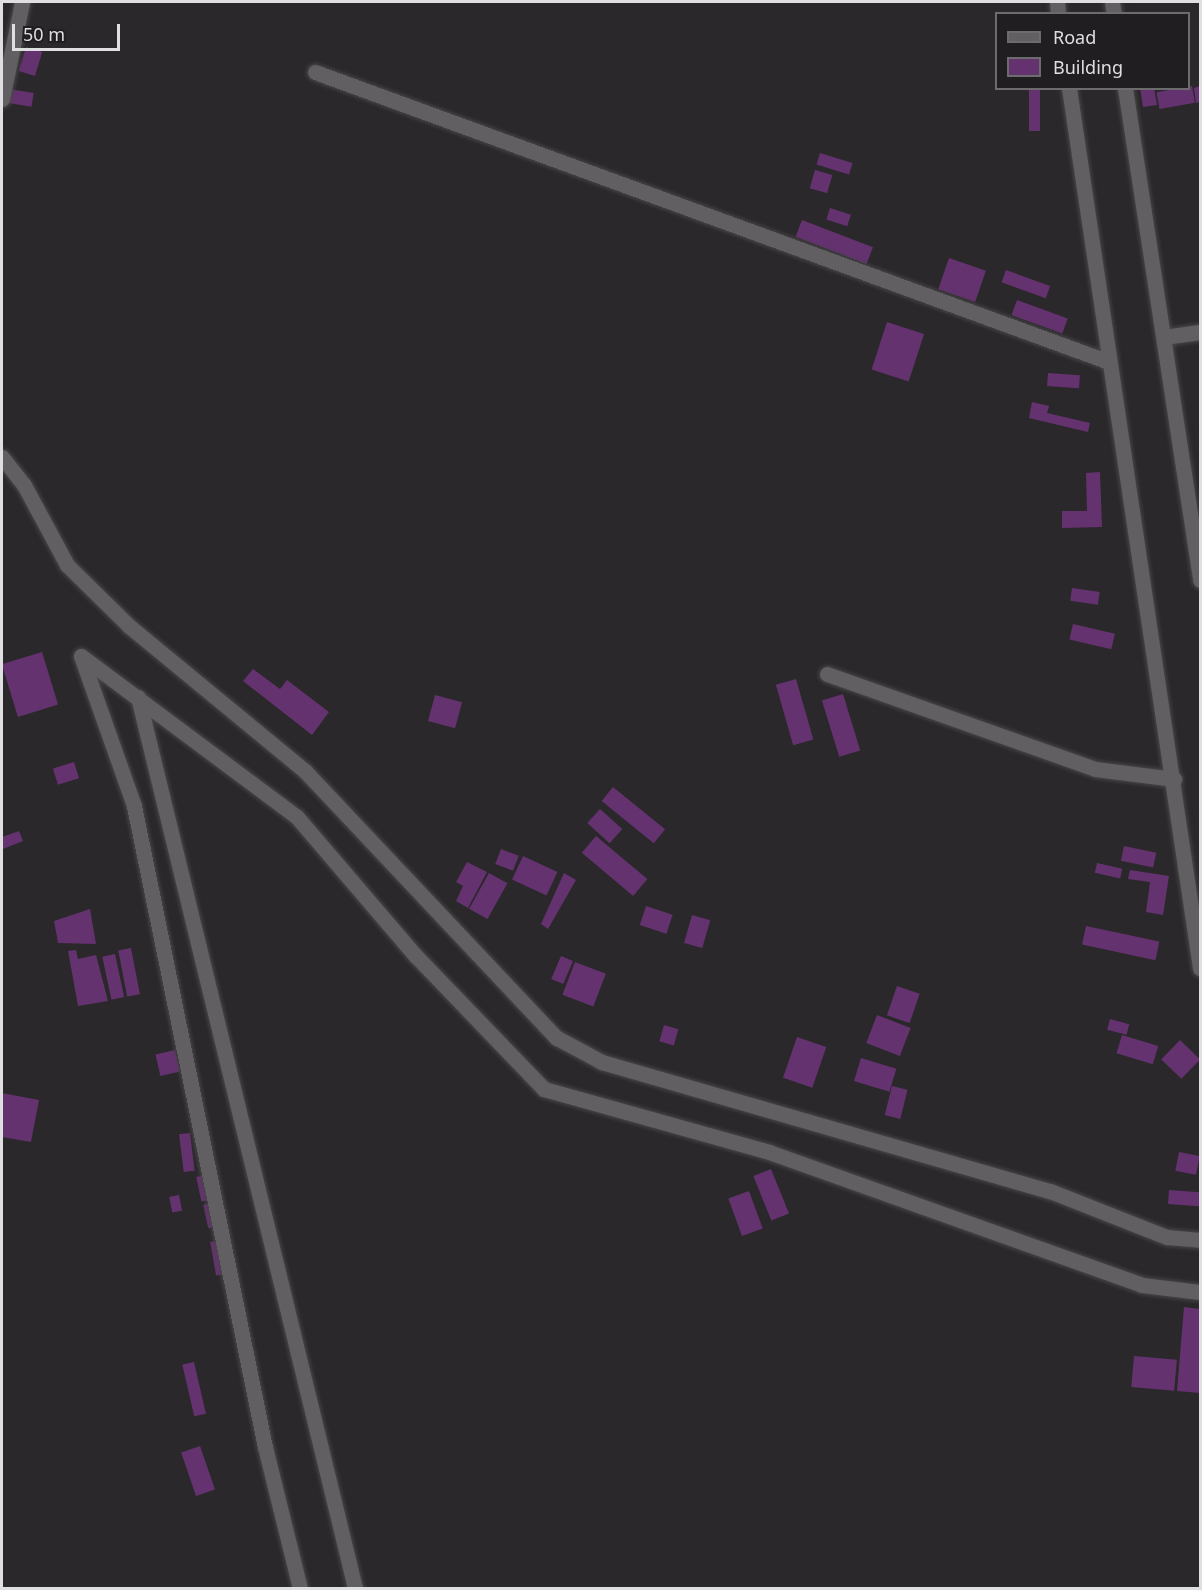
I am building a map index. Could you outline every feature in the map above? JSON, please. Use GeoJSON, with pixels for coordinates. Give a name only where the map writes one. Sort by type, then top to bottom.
{"type":"FeatureCollection","features":[{"type":"Feature","properties":{"kind":"street"},"geometry":{"type":"LineString","coordinates":[[2,99],[22,2]]}},
{"type":"Feature","properties":{"kind":"street"},"geometry":{"type":"LineString","coordinates":[[315,72],[1109,362]]}},
{"type":"Feature","properties":{"kind":"street"},"geometry":{"type":"LineString","coordinates":[[1069,90],[1174,778],[1200,968]]}},
{"type":"Feature","properties":{"kind":"street"},"geometry":{"type":"LineString","coordinates":[[1125,90],[1200,580]]}},
{"type":"Feature","properties":{"kind":"street"},"geometry":{"type":"LineString","coordinates":[[1164,337],[1200,332]]}},
{"type":"Feature","properties":{"kind":"street"},"geometry":{"type":"LineString","coordinates":[[2,457],[24,485],[67,565],[129,626],[305,771],[557,1038],[602,1062],[1050,1191],[1167,1237],[1200,1240]]}},
{"type":"Feature","properties":{"kind":"street"},"geometry":{"type":"LineString","coordinates":[[300,1588],[265,1447],[134,806],[81,656],[297,817],[423,964],[544,1089],[769,1152],[1142,1286],[1200,1292]]}},
{"type":"Feature","properties":{"kind":"street"},"geometry":{"type":"LineString","coordinates":[[827,674],[1095,769],[1174,778]]}},
{"type":"Feature","properties":{"kind":"street"},"geometry":{"type":"LineString","coordinates":[[138,698],[355,1588]]}},
{"type":"Feature","properties":{"kind":"building"},"geometry":{"type":"Polygon","coordinates":[[[26,47],[42,52],[35,76],[19,71],[26,47]]]}},
{"type":"Feature","properties":{"kind":"building"},"geometry":{"type":"Polygon","coordinates":[[[1192,86],[1195,103],[1159,109],[1157,92],[1190,90],[1192,86]]]}},
{"type":"Feature","properties":{"kind":"building"},"geometry":{"type":"Polygon","coordinates":[[[1200,86],[1200,102],[1196,103],[1194,88],[1200,86]]]}},
{"type":"Feature","properties":{"kind":"building"},"geometry":{"type":"Polygon","coordinates":[[[9,89],[34,93],[32,107],[7,103],[9,89]]]}},
{"type":"Feature","properties":{"kind":"building"},"geometry":{"type":"Polygon","coordinates":[[[1029,90],[1040,90],[1040,131],[1029,131],[1029,90]]]}},
{"type":"Feature","properties":{"kind":"building"},"geometry":{"type":"Polygon","coordinates":[[[1140,90],[1154,90],[1157,105],[1143,107],[1140,90]]]}},
{"type":"Feature","properties":{"kind":"building"},"geometry":{"type":"Polygon","coordinates":[[[820,153],[853,163],[849,174],[816,164],[820,153]]]}},
{"type":"Feature","properties":{"kind":"building"},"geometry":{"type":"Polygon","coordinates":[[[815,170],[832,175],[827,193],[810,188],[815,170]]]}},
{"type":"Feature","properties":{"kind":"building"},"geometry":{"type":"Polygon","coordinates":[[[830,208],[851,215],[847,226],[826,219],[830,208]]]}},
{"type":"Feature","properties":{"kind":"building"},"geometry":{"type":"Polygon","coordinates":[[[802,220],[873,247],[867,264],[796,237],[802,220]]]}},
{"type":"Feature","properties":{"kind":"building"},"geometry":{"type":"Polygon","coordinates":[[[949,258],[986,271],[975,302],[938,289],[949,258]]]}},
{"type":"Feature","properties":{"kind":"building"},"geometry":{"type":"Polygon","coordinates":[[[1006,270],[1050,286],[1046,298],[1002,282],[1006,270]]]}},
{"type":"Feature","properties":{"kind":"building"},"geometry":{"type":"Polygon","coordinates":[[[1017,300],[1068,318],[1062,334],[1012,315],[1017,300]]]}},
{"type":"Feature","properties":{"kind":"building"},"geometry":{"type":"Polygon","coordinates":[[[887,322],[924,334],[909,382],[872,370],[887,322]]]}},
{"type":"Feature","properties":{"kind":"building"},"geometry":{"type":"Polygon","coordinates":[[[1048,373],[1080,375],[1079,388],[1047,386],[1048,373]]]}},
{"type":"Feature","properties":{"kind":"building"},"geometry":{"type":"Polygon","coordinates":[[[1032,402],[1049,406],[1047,413],[1090,423],[1088,432],[1029,418],[1032,402]]]}},
{"type":"Feature","properties":{"kind":"building"},"geometry":{"type":"Polygon","coordinates":[[[1100,472],[1102,527],[1062,528],[1062,511],[1087,511],[1086,473],[1100,472]]]}},
{"type":"Feature","properties":{"kind":"building"},"geometry":{"type":"Polygon","coordinates":[[[1072,588],[1100,592],[1098,605],[1070,601],[1072,588]]]}},
{"type":"Feature","properties":{"kind":"building"},"geometry":{"type":"Polygon","coordinates":[[[1073,624],[1115,634],[1111,649],[1069,640],[1073,624]]]}},
{"type":"Feature","properties":{"kind":"building"},"geometry":{"type":"Polygon","coordinates":[[[42,652],[58,705],[18,717],[2,664],[42,652]]]}},
{"type":"Feature","properties":{"kind":"building"},"geometry":{"type":"Polygon","coordinates":[[[253,669],[280,689],[287,680],[329,712],[312,735],[243,681],[253,669]]]}},
{"type":"Feature","properties":{"kind":"building"},"geometry":{"type":"Polygon","coordinates":[[[796,679],[813,740],[793,745],[776,685],[796,679]]]}},
{"type":"Feature","properties":{"kind":"building"},"geometry":{"type":"Polygon","coordinates":[[[843,694],[860,750],[839,757],[822,700],[843,694]]]}},
{"type":"Feature","properties":{"kind":"building"},"geometry":{"type":"Polygon","coordinates":[[[435,695],[462,702],[455,728],[428,721],[435,695]]]}},
{"type":"Feature","properties":{"kind":"building"},"geometry":{"type":"Polygon","coordinates":[[[74,762],[79,778],[58,785],[53,768],[74,762]]]}},
{"type":"Feature","properties":{"kind":"building"},"geometry":{"type":"Polygon","coordinates":[[[613,787],[665,829],[654,843],[602,801],[613,787]]]}},
{"type":"Feature","properties":{"kind":"building"},"geometry":{"type":"Polygon","coordinates":[[[600,809],[622,829],[610,843],[587,823],[600,809]]]}},
{"type":"Feature","properties":{"kind":"building"},"geometry":{"type":"Polygon","coordinates":[[[19,831],[23,841],[3,849],[2,837],[19,831]]]}},
{"type":"Feature","properties":{"kind":"building"},"geometry":{"type":"Polygon","coordinates":[[[596,836],[647,879],[633,896],[582,853],[596,836]]]}},
{"type":"Feature","properties":{"kind":"building"},"geometry":{"type":"Polygon","coordinates":[[[1124,846],[1156,853],[1153,868],[1121,861],[1124,846]]]}},
{"type":"Feature","properties":{"kind":"building"},"geometry":{"type":"Polygon","coordinates":[[[501,849],[519,856],[513,871],[495,864],[501,849]]]}},
{"type":"Feature","properties":{"kind":"building"},"geometry":{"type":"Polygon","coordinates":[[[523,856],[557,872],[546,896],[512,880],[523,856]]]}},
{"type":"Feature","properties":{"kind":"building"},"geometry":{"type":"Polygon","coordinates":[[[467,862],[487,872],[468,908],[456,901],[463,886],[456,882],[467,862]]]}},
{"type":"Feature","properties":{"kind":"building"},"geometry":{"type":"Polygon","coordinates":[[[1097,863],[1122,869],[1120,879],[1095,873],[1097,863]]]}},
{"type":"Feature","properties":{"kind":"building"},"geometry":{"type":"Polygon","coordinates":[[[1130,870],[1169,876],[1163,915],[1146,912],[1150,882],[1128,879],[1130,870]]]}},
{"type":"Feature","properties":{"kind":"building"},"geometry":{"type":"Polygon","coordinates":[[[489,873],[507,883],[487,919],[469,909],[489,873]]]}},
{"type":"Feature","properties":{"kind":"building"},"geometry":{"type":"Polygon","coordinates":[[[564,873],[576,880],[548,929],[541,924],[564,873]]]}},
{"type":"Feature","properties":{"kind":"building"},"geometry":{"type":"Polygon","coordinates":[[[646,906],[673,915],[666,934],[640,925],[646,906]]]}},
{"type":"Feature","properties":{"kind":"building"},"geometry":{"type":"Polygon","coordinates":[[[90,909],[96,944],[58,943],[54,921],[90,909]]]}},
{"type":"Feature","properties":{"kind":"building"},"geometry":{"type":"Polygon","coordinates":[[[692,915],[710,920],[702,948],[684,943],[692,915]]]}},
{"type":"Feature","properties":{"kind":"building"},"geometry":{"type":"Polygon","coordinates":[[[1086,926],[1159,942],[1155,960],[1082,945],[1086,926]]]}},
{"type":"Feature","properties":{"kind":"building"},"geometry":{"type":"Polygon","coordinates":[[[131,948],[140,994],[127,997],[118,950],[131,948]]]}},
{"type":"Feature","properties":{"kind":"building"},"geometry":{"type":"Polygon","coordinates":[[[76,950],[78,959],[96,955],[108,1001],[78,1006],[68,951],[76,950]]]}},
{"type":"Feature","properties":{"kind":"building"},"geometry":{"type":"Polygon","coordinates":[[[115,954],[124,997],[111,1000],[102,957],[115,954]]]}},
{"type":"Feature","properties":{"kind":"building"},"geometry":{"type":"Polygon","coordinates":[[[561,956],[573,961],[563,984],[551,979],[561,956]]]}},
{"type":"Feature","properties":{"kind":"building"},"geometry":{"type":"Polygon","coordinates":[[[575,962],[606,974],[593,1007],[562,995],[575,962]]]}},
{"type":"Feature","properties":{"kind":"building"},"geometry":{"type":"Polygon","coordinates":[[[897,986],[920,994],[910,1023],[887,1015],[897,986]]]}},
{"type":"Feature","properties":{"kind":"building"},"geometry":{"type":"Polygon","coordinates":[[[877,1015],[911,1028],[900,1056],[866,1043],[877,1015]]]}},
{"type":"Feature","properties":{"kind":"building"},"geometry":{"type":"Polygon","coordinates":[[[1110,1019],[1129,1024],[1126,1035],[1107,1030],[1110,1019]]]}},
{"type":"Feature","properties":{"kind":"building"},"geometry":{"type":"Polygon","coordinates":[[[664,1025],[678,1029],[674,1045],[659,1041],[664,1025]]]}},
{"type":"Feature","properties":{"kind":"building"},"geometry":{"type":"Polygon","coordinates":[[[1122,1035],[1158,1046],[1153,1064],[1116,1053],[1122,1035]]]}},
{"type":"Feature","properties":{"kind":"building"},"geometry":{"type":"Polygon","coordinates":[[[797,1037],[826,1047],[812,1088],[783,1078],[797,1037]]]}},
{"type":"Feature","properties":{"kind":"building"},"geometry":{"type":"Polygon","coordinates":[[[1180,1040],[1200,1059],[1181,1079],[1161,1059],[1180,1040]]]}},
{"type":"Feature","properties":{"kind":"building"},"geometry":{"type":"Polygon","coordinates":[[[175,1050],[180,1071],[160,1076],[156,1054],[175,1050]]]}},
{"type":"Feature","properties":{"kind":"building"},"geometry":{"type":"Polygon","coordinates":[[[861,1058],[896,1069],[889,1092],[854,1081],[861,1058]]]}},
{"type":"Feature","properties":{"kind":"building"},"geometry":{"type":"Polygon","coordinates":[[[892,1086],[908,1090],[900,1119],[885,1115],[892,1086]]]}},
{"type":"Feature","properties":{"kind":"building"},"geometry":{"type":"Polygon","coordinates":[[[2,1093],[39,1100],[31,1142],[2,1137],[2,1093]]]}},
{"type":"Feature","properties":{"kind":"building"},"geometry":{"type":"Polygon","coordinates":[[[190,1133],[195,1171],[184,1172],[179,1134],[190,1133]]]}},
{"type":"Feature","properties":{"kind":"building"},"geometry":{"type":"Polygon","coordinates":[[[1179,1152],[1200,1156],[1196,1175],[1175,1171],[1179,1152]]]}},
{"type":"Feature","properties":{"kind":"building"},"geometry":{"type":"Polygon","coordinates":[[[771,1169],[789,1214],[771,1221],[753,1176],[771,1169]]]}},
{"type":"Feature","properties":{"kind":"building"},"geometry":{"type":"Polygon","coordinates":[[[206,1175],[211,1199],[201,1202],[196,1177],[206,1175]]]}},
{"type":"Feature","properties":{"kind":"building"},"geometry":{"type":"Polygon","coordinates":[[[1169,1190],[1200,1192],[1199,1206],[1168,1204],[1169,1190]]]}},
{"type":"Feature","properties":{"kind":"building"},"geometry":{"type":"Polygon","coordinates":[[[749,1191],[763,1229],[742,1236],[728,1199],[749,1191]]]}},
{"type":"Feature","properties":{"kind":"building"},"geometry":{"type":"Polygon","coordinates":[[[179,1195],[182,1211],[172,1213],[169,1197],[179,1195]]]}},
{"type":"Feature","properties":{"kind":"building"},"geometry":{"type":"Polygon","coordinates":[[[212,1203],[217,1226],[208,1228],[203,1205],[212,1203]]]}},
{"type":"Feature","properties":{"kind":"building"},"geometry":{"type":"Polygon","coordinates":[[[221,1240],[227,1273],[216,1275],[210,1242],[221,1240]]]}},
{"type":"Feature","properties":{"kind":"building"},"geometry":{"type":"Polygon","coordinates":[[[1184,1307],[1200,1309],[1200,1393],[1177,1391],[1184,1307]]]}},
{"type":"Feature","properties":{"kind":"building"},"geometry":{"type":"Polygon","coordinates":[[[1134,1356],[1177,1360],[1174,1391],[1131,1387],[1134,1356]]]}},
{"type":"Feature","properties":{"kind":"building"},"geometry":{"type":"Polygon","coordinates":[[[194,1362],[206,1414],[194,1416],[182,1365],[194,1362]]]}},
{"type":"Feature","properties":{"kind":"building"},"geometry":{"type":"Polygon","coordinates":[[[200,1446],[215,1489],[196,1496],[181,1453],[200,1446]]]}}]}
